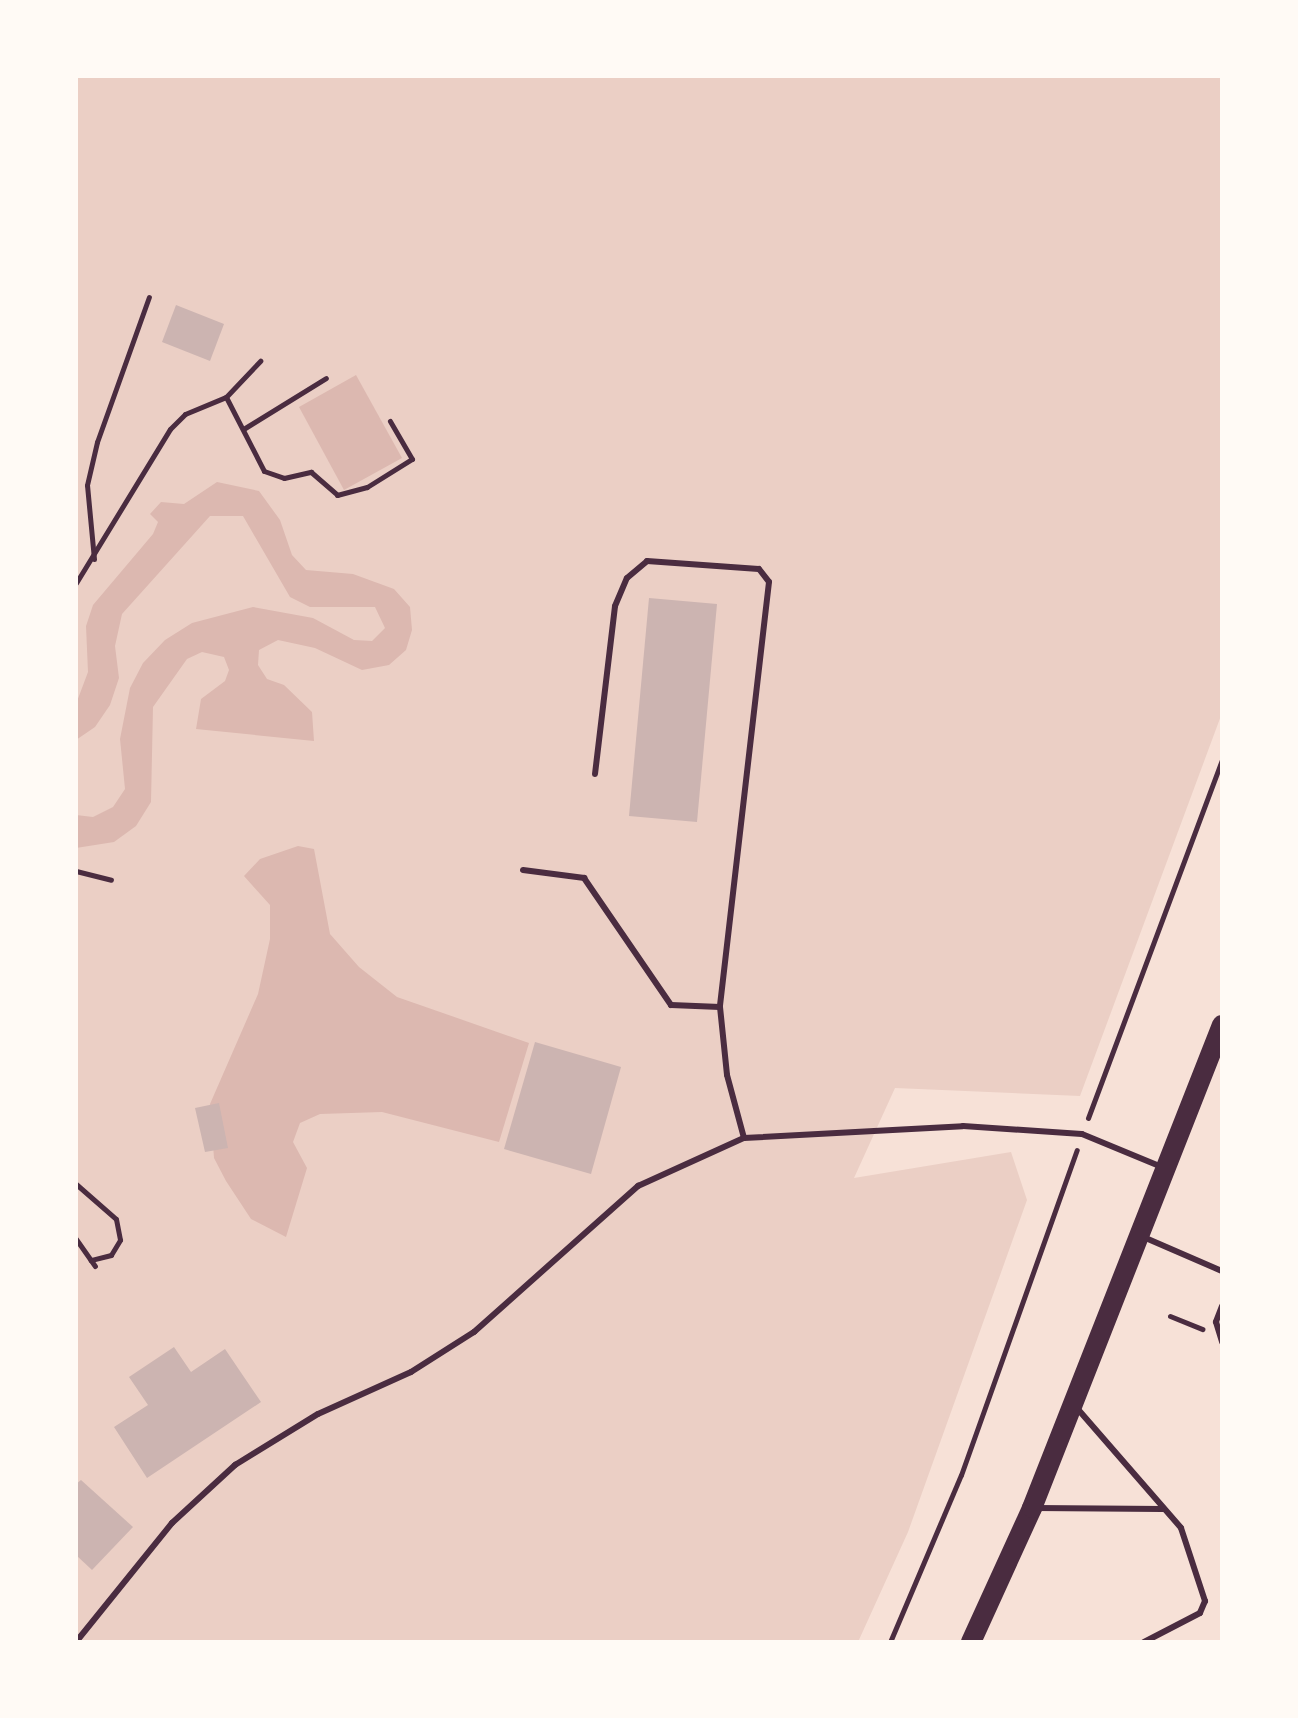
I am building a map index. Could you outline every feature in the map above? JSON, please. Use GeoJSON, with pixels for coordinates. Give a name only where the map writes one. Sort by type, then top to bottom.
{"type":"FeatureCollection","features":[{"type":"Feature","properties":{"kind":"main road"},"geometry":{"type":"LineString","coordinates":[[971,1642],[1032,1508],[1222,1025]]}},
{"type":"Feature","properties":{"kind":"lane"},"geometry":{"type":"LineString","coordinates":[[595,774],[615,606],[627,578],[647,561],[759,569],[769,582],[720,1007],[727,1075],[744,1138]]}},
{"type":"Feature","properties":{"kind":"lane"},"geometry":{"type":"LineString","coordinates":[[523,870],[584,878],[671,1005],[720,1007]]}},
{"type":"Feature","properties":{"kind":"lane"},"geometry":{"type":"LineString","coordinates":[[76,1642],[172,1523],[235,1465],[318,1414],[424,1364],[474,1332],[638,1186],[744,1138],[963,1126],[1082,1134],[1166,1168]]}},
{"type":"Feature","properties":{"kind":"lane"},"geometry":{"type":"LineString","coordinates":[[1139,1235],[1222,1271]]}},
{"type":"Feature","properties":{"kind":"lane"},"geometry":{"type":"LineString","coordinates":[[1221,1339],[1216,1322],[1222,1306]]}},
{"type":"Feature","properties":{"kind":"lane"},"geometry":{"type":"LineString","coordinates":[[1074,1404],[1181,1528],[1205,1601],[1200,1613],[1144,1642]]}},
{"type":"Feature","properties":{"kind":"lane"},"geometry":{"type":"LineString","coordinates":[[1032,1508],[1162,1509]]}},
{"type":"Feature","properties":{"kind":"path"},"geometry":{"type":"LineString","coordinates":[[95,560],[87,485],[97,442],[149,297]]}},
{"type":"Feature","properties":{"kind":"path"},"geometry":{"type":"LineString","coordinates":[[76,583],[95,560],[170,429],[185,414],[226,397],[260,361]]}},
{"type":"Feature","properties":{"kind":"path"},"geometry":{"type":"LineString","coordinates":[[245,428],[326,378]]}},
{"type":"Feature","properties":{"kind":"path"},"geometry":{"type":"LineString","coordinates":[[226,397],[245,428],[264,471],[284,478],[311,472],[337,495],[367,487],[412,459],[390,421]]}},
{"type":"Feature","properties":{"kind":"path"},"geometry":{"type":"LineString","coordinates":[[890,1642],[961,1475],[1082,1134],[1222,759]]}},
{"type":"Feature","properties":{"kind":"path"},"geometry":{"type":"LineString","coordinates":[[76,871],[111,880]]}},
{"type":"Feature","properties":{"kind":"path"},"geometry":{"type":"LineString","coordinates":[[76,1184],[116,1219],[120,1240],[111,1255],[93,1263],[76,1239]]}},
{"type":"Feature","properties":{"kind":"path"},"geometry":{"type":"LineString","coordinates":[[1170,1316],[1221,1339]]}},
{"type":"Feature","properties":{"kind":"shaded area"},"geometry":{"type":"Polygon","coordinates":[[[76,76],[1222,76],[1222,713],[1080,1096],[895,1088],[854,1178],[1011,1152],[1027,1200],[908,1532],[858,1642],[76,1642],[76,76]]]}},
{"type":"Feature","properties":{"kind":"shaded area"},"geometry":{"type":"Polygon","coordinates":[[[356,375],[402,458],[344,490],[299,407],[356,375]]]}},
{"type":"Feature","properties":{"kind":"shaded area"},"geometry":{"type":"Polygon","coordinates":[[[217,482],[259,491],[280,520],[292,555],[306,570],[353,574],[394,589],[410,607],[412,630],[406,650],[389,665],[362,670],[315,648],[278,640],[259,650],[258,665],[267,679],[284,685],[312,712],[314,741],[196,729],[201,699],[225,681],[229,670],[224,657],[202,652],[187,659],[153,707],[151,802],[136,826],[114,842],[76,848],[76,815],[93,817],[113,807],[125,789],[120,739],[130,688],[143,663],[165,640],[192,623],[253,607],[313,618],[354,640],[372,641],[385,628],[375,607],[310,607],[290,597],[243,516],[210,516],[122,614],[115,646],[119,678],[110,705],[95,727],[76,740],[76,704],[88,672],[86,626],[93,605],[153,534],[158,522],[150,514],[161,502],[184,504],[217,482]]]}},
{"type":"Feature","properties":{"kind":"shaded area"},"geometry":{"type":"Polygon","coordinates":[[[298,846],[314,849],[330,934],[359,967],[397,997],[529,1043],[499,1142],[382,1112],[320,1114],[300,1123],[293,1142],[307,1168],[286,1237],[251,1219],[226,1181],[214,1158],[210,1104],[258,994],[270,939],[270,905],[244,876],[260,859],[298,846]]]}},
{"type":"Feature","properties":{"kind":"building"},"geometry":{"type":"Polygon","coordinates":[[[176,305],[224,324],[210,361],[162,342],[176,305]]]}},
{"type":"Feature","properties":{"kind":"building"},"geometry":{"type":"Polygon","coordinates":[[[649,598],[717,604],[697,822],[629,816],[649,598]]]}},
{"type":"Feature","properties":{"kind":"building"},"geometry":{"type":"Polygon","coordinates":[[[535,1042],[621,1067],[591,1174],[504,1149],[535,1042]]]}},
{"type":"Feature","properties":{"kind":"building"},"geometry":{"type":"Polygon","coordinates":[[[219,1103],[228,1148],[205,1152],[195,1108],[219,1103]]]}},
{"type":"Feature","properties":{"kind":"building"},"geometry":{"type":"Polygon","coordinates":[[[174,1347],[191,1372],[225,1349],[261,1402],[147,1478],[114,1427],[148,1405],[129,1377],[174,1347]]]}},
{"type":"Feature","properties":{"kind":"building"},"geometry":{"type":"Polygon","coordinates":[[[81,1480],[133,1527],[92,1570],[76,1555],[76,1484],[81,1480]]]}}]}
